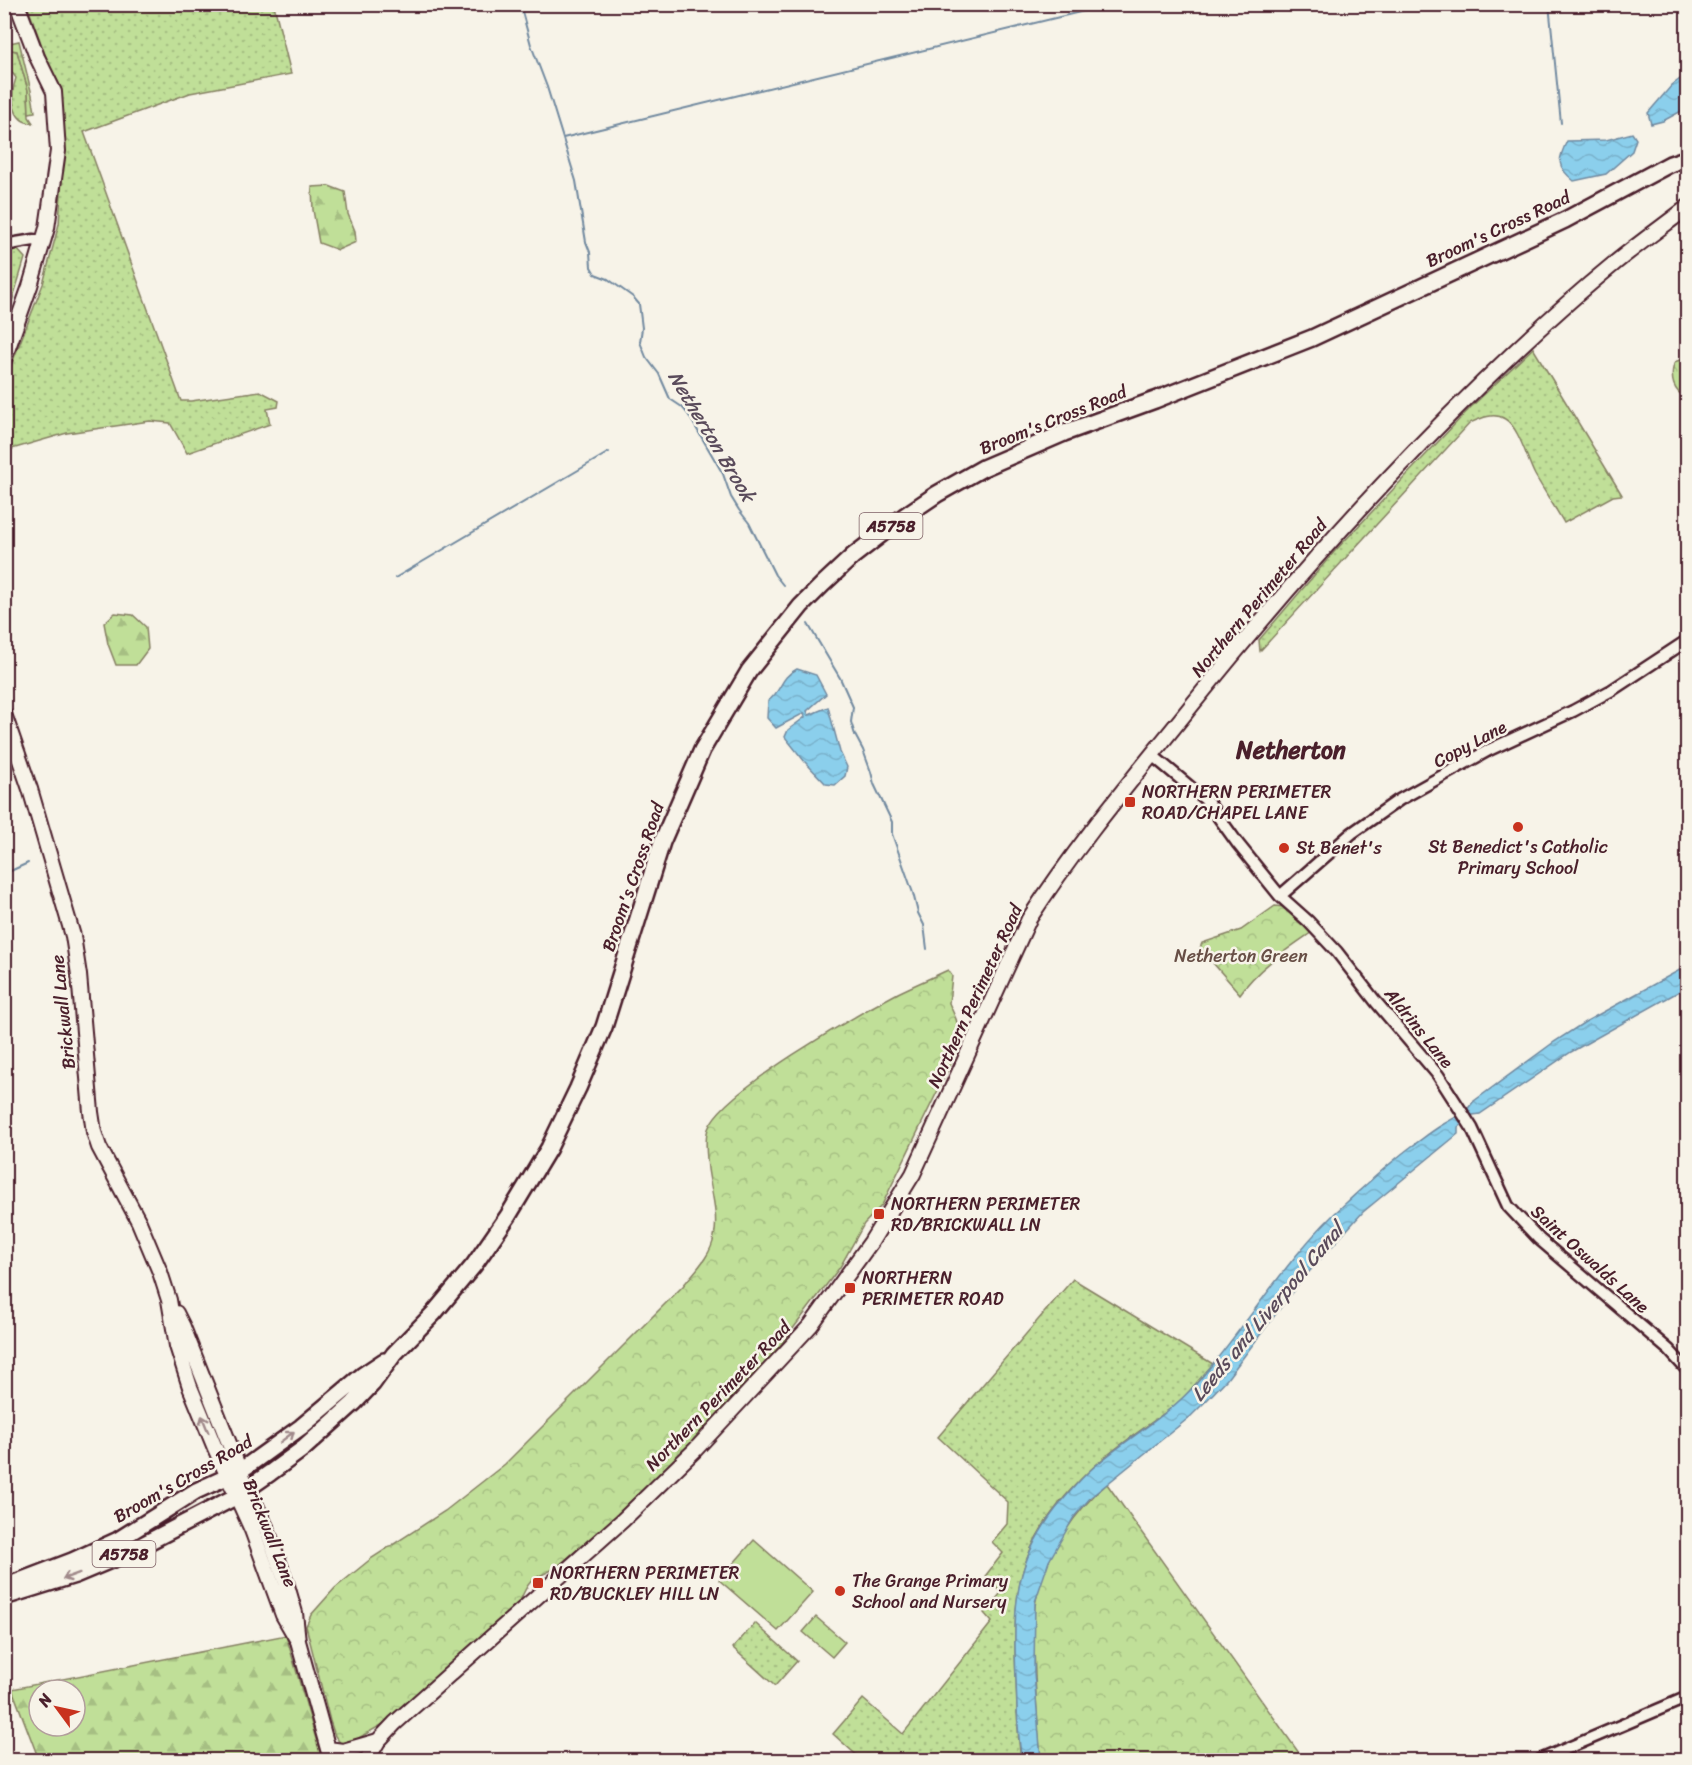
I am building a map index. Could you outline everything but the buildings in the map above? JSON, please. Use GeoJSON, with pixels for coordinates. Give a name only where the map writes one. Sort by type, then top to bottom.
{"type":"FeatureCollection","features":[{"type":"Feature","properties":{"kind":"highway","name":"Broom's Cross Road"},"geometry":{"type":"LineString","coordinates":[[1670,164],[1688,147]]}},
{"type":"Feature","properties":{"kind":"highway","name":"Broom's Cross Road"},"geometry":{"type":"LineString","coordinates":[[4,1597],[75,1575],[162,1536],[237,1484],[301,1426],[394,1354],[474,1265],[508,1216],[549,1148],[578,1088],[604,1028],[662,842],[702,750],[749,670],[801,606],[853,556],[937,494],[983,468],[1064,433],[1312,338],[1565,220],[1670,164],[1688,158]]}},
{"type":"Feature","properties":{"kind":"highway","name":"Broom's Cross Road"},"geometry":{"type":"LineString","coordinates":[[4,1587],[72,1561],[118,1540],[164,1524],[237,1484]]}},
{"type":"Feature","properties":{"kind":"main road"},"geometry":{"type":"LineString","coordinates":[[4,359],[30,286],[47,228],[58,151],[54,92],[37,57],[17,4]]}},
{"type":"Feature","properties":{"kind":"main road","name":"Northern Perimeter Road"},"geometry":{"type":"LineString","coordinates":[[368,1761],[378,1741],[395,1723],[623,1520],[695,1450],[811,1325],[871,1242],[913,1174],[1029,919],[1098,821],[1246,638],[1336,534],[1431,432],[1520,346],[1610,267],[1688,207]]}},
{"type":"Feature","properties":{"kind":"main road","name":"Brickwall Lane"},"geometry":{"type":"LineString","coordinates":[[4,714],[30,789],[73,936],[79,975],[91,1112],[99,1148],[139,1222],[169,1300],[183,1327],[282,1615],[298,1641],[330,1755]]}},
{"type":"Feature","properties":{"kind":"main road"},"geometry":{"type":"LineString","coordinates":[[330,1755],[378,1741]]}},
{"type":"Feature","properties":{"kind":"street"},"geometry":{"type":"LineString","coordinates":[[4,245],[34,240],[42,243]]}},
{"type":"Feature","properties":{"kind":"street","name":"Copy Lane"},"geometry":{"type":"LineString","coordinates":[[1280,896],[1352,833],[1399,800],[1489,750],[1593,700],[1688,640]]}},
{"type":"Feature","properties":{"kind":"street"},"geometry":{"type":"LineString","coordinates":[[1152,755],[1208,801],[1238,844],[1280,896]]}},
{"type":"Feature","properties":{"kind":"street","name":"Aldrins Lane"},"geometry":{"type":"LineString","coordinates":[[1280,896],[1337,952],[1438,1075],[1473,1128]]}},
{"type":"Feature","properties":{"kind":"street","name":"Saint Oswalds Lane"},"geometry":{"type":"LineString","coordinates":[[1473,1128],[1508,1206],[1519,1220],[1567,1264],[1669,1350],[1688,1371]]}},
{"type":"Feature","properties":{"kind":"street"},"geometry":{"type":"LineString","coordinates":[[1540,1761],[1688,1697]]}},
{"type":"Feature","properties":{"kind":"street"},"geometry":{"type":"LineString","coordinates":[[1550,1761],[1688,1703]]}},
{"type":"Feature","properties":{"kind":"green space"},"geometry":{"type":"Polygon","coordinates":[[[27,5],[274,5],[291,74],[190,93],[84,132],[181,401],[260,391],[279,401],[278,407],[267,409],[270,424],[187,453],[170,423],[150,421],[67,433],[5,451],[5,381],[43,284],[59,224],[64,147],[54,79],[27,5]]]}},
{"type":"Feature","properties":{"kind":"green space"},"geometry":{"type":"Polygon","coordinates":[[[19,41],[35,112],[29,113],[28,90],[17,51],[5,49],[5,44],[19,41]]]}},
{"type":"Feature","properties":{"kind":"green space"},"geometry":{"type":"Polygon","coordinates":[[[5,49],[17,51],[28,90],[29,117],[33,123],[26,122],[16,113],[13,92],[16,78],[11,71],[5,71],[5,49]]]}},
{"type":"Feature","properties":{"kind":"green space"},"geometry":{"type":"Polygon","coordinates":[[[329,186],[345,192],[348,214],[355,231],[356,242],[338,250],[319,243],[313,210],[312,187],[329,186]]]}},
{"type":"Feature","properties":{"kind":"green space"},"geometry":{"type":"Polygon","coordinates":[[[17,249],[25,258],[5,325],[5,250],[17,249]]]}},
{"type":"Feature","properties":{"kind":"green space"},"geometry":{"type":"Polygon","coordinates":[[[1533,348],[1622,495],[1613,496],[1564,523],[1535,475],[1519,436],[1510,423],[1496,416],[1474,421],[1260,651],[1259,640],[1334,552],[1471,407],[1533,348]]]}},
{"type":"Feature","properties":{"kind":"green space"},"geometry":{"type":"Polygon","coordinates":[[[1687,358],[1687,397],[1678,392],[1672,374],[1674,364],[1687,358]]]}},
{"type":"Feature","properties":{"kind":"green space"},"geometry":{"type":"Polygon","coordinates":[[[115,613],[133,615],[146,627],[148,649],[136,665],[116,665],[108,644],[104,623],[115,613]]]}},
{"type":"Feature","properties":{"kind":"green space","name":"Netherton Green"},"geometry":{"type":"Polygon","coordinates":[[[1275,906],[1285,907],[1312,932],[1264,968],[1240,994],[1200,948],[1202,943],[1241,930],[1275,906]]]}},
{"type":"Feature","properties":{"kind":"green space"},"geometry":{"type":"Polygon","coordinates":[[[948,970],[952,976],[949,1003],[961,1037],[957,1051],[882,1205],[864,1224],[840,1267],[779,1347],[735,1400],[630,1504],[557,1567],[531,1582],[520,1601],[385,1723],[350,1743],[341,1744],[335,1736],[330,1721],[306,1626],[311,1615],[335,1588],[372,1558],[445,1511],[505,1464],[683,1286],[697,1269],[709,1251],[715,1229],[706,1144],[708,1129],[718,1113],[763,1075],[824,1035],[898,993],[948,970]]]}},
{"type":"Feature","properties":{"kind":"green space"},"geometry":{"type":"Polygon","coordinates":[[[1073,1279],[1213,1364],[1174,1406],[1113,1451],[1080,1480],[1043,1526],[1031,1549],[1023,1571],[1015,1620],[1017,1719],[1021,1760],[862,1760],[833,1734],[863,1699],[903,1734],[992,1622],[984,1613],[1001,1593],[986,1575],[1003,1553],[992,1542],[1007,1524],[1008,1502],[938,1437],[1073,1279]]]}},
{"type":"Feature","properties":{"kind":"green space"},"geometry":{"type":"Polygon","coordinates":[[[1107,1484],[1304,1760],[1041,1760],[1034,1660],[1036,1600],[1046,1568],[1062,1536],[1083,1507],[1107,1484]]]}},
{"type":"Feature","properties":{"kind":"green space"},"geometry":{"type":"Polygon","coordinates":[[[754,1540],[813,1592],[778,1631],[719,1580],[754,1540]]]}},
{"type":"Feature","properties":{"kind":"green space"},"geometry":{"type":"Polygon","coordinates":[[[816,1617],[845,1642],[832,1657],[803,1632],[816,1617]]]}},
{"type":"Feature","properties":{"kind":"green space"},"geometry":{"type":"Polygon","coordinates":[[[755,1623],[797,1661],[775,1686],[733,1648],[755,1623]]]}},
{"type":"Feature","properties":{"kind":"green space"},"geometry":{"type":"Polygon","coordinates":[[[286,1635],[322,1760],[39,1760],[31,1738],[87,1738],[87,1678],[68,1678],[286,1635]]]}},
{"type":"Feature","properties":{"kind":"green space"},"geometry":{"type":"Polygon","coordinates":[[[27,1686],[27,1728],[12,1689],[27,1686]]]}},
{"type":"Feature","properties":{"kind":"water"},"geometry":{"type":"Polygon","coordinates":[[[1687,74],[1687,108],[1663,121],[1651,124],[1648,113],[1672,85],[1687,74]]]}},
{"type":"Feature","properties":{"kind":"water"},"geometry":{"type":"Polygon","coordinates":[[[1632,133],[1636,139],[1632,151],[1606,174],[1574,181],[1564,172],[1560,159],[1567,141],[1606,140],[1632,133]]]}},
{"type":"Feature","properties":{"kind":"water"},"geometry":{"type":"Polygon","coordinates":[[[797,669],[816,675],[826,694],[807,711],[809,715],[828,707],[840,752],[847,767],[845,776],[835,785],[826,784],[785,737],[788,730],[805,717],[804,713],[776,728],[767,718],[768,701],[787,676],[797,669]]]}},
{"type":"Feature","properties":{"kind":"water","name":"Leeds and Liverpool Canal"},"geometry":{"type":"Polygon","coordinates":[[[1687,966],[1687,987],[1571,1052],[1480,1114],[1473,1115],[1458,1127],[1458,1134],[1363,1212],[1299,1283],[1227,1379],[1191,1416],[1091,1497],[1074,1517],[1049,1561],[1035,1602],[1034,1672],[1041,1760],[1022,1760],[1015,1652],[1016,1605],[1025,1563],[1034,1542],[1067,1496],[1094,1467],[1185,1396],[1306,1244],[1326,1222],[1387,1166],[1431,1132],[1463,1112],[1474,1101],[1554,1042],[1585,1022],[1687,966]]]}},
{"type":"Feature","properties":{"kind":"waterway","name":"Netherton Brook"},"geometry":{"type":"LineString","coordinates":[[520,4],[531,45],[547,87],[576,181],[591,267],[595,274],[608,279],[639,304],[642,328],[640,342],[646,357],[659,374],[670,399],[688,414],[723,474],[731,497],[749,523],[775,575],[783,585]]}},
{"type":"Feature","properties":{"kind":"waterway"},"geometry":{"type":"LineString","coordinates":[[563,138],[1113,4]]}},
{"type":"Feature","properties":{"kind":"waterway"},"geometry":{"type":"LineString","coordinates":[[1549,4],[1561,123]]}},
{"type":"Feature","properties":{"kind":"waterway"},"geometry":{"type":"LineString","coordinates":[[395,578],[609,452]]}},
{"type":"Feature","properties":{"kind":"waterway","name":"Netherton Brook"},"geometry":{"type":"LineString","coordinates":[[808,624],[840,678],[853,707],[851,722],[874,784],[892,822],[892,834],[924,925],[927,949]]}},
{"type":"Feature","properties":{"kind":"waterway"},"geometry":{"type":"LineString","coordinates":[[4,874],[28,863]]}},
{"type":"Feature","properties":{"kind":"place","name":"NORTHERN PERIMETER ROAD/CHAPEL LANE"},"geometry":{"type":"Point","coordinates":[1130,802]}},
{"type":"Feature","properties":{"kind":"place","name":"St Benedict's Catholic Primary School"},"geometry":{"type":"Point","coordinates":[1518,827]}},
{"type":"Feature","properties":{"kind":"place","name":"St Benet's"},"geometry":{"type":"Point","coordinates":[1284,848]}},
{"type":"Feature","properties":{"kind":"place","name":"NORTHERN PERIMETER RD/BRICKWALL LN"},"geometry":{"type":"Point","coordinates":[879,1214]}},
{"type":"Feature","properties":{"kind":"place","name":"NORTHERN PERIMETER ROAD"},"geometry":{"type":"Point","coordinates":[850,1288]}},
{"type":"Feature","properties":{"kind":"place","name":"NORTHERN PERIMETER RD/BUCKLEY HILL LN"},"geometry":{"type":"Point","coordinates":[538,1583]}},
{"type":"Feature","properties":{"kind":"place","name":"The Grange Primary School and Nursery"},"geometry":{"type":"Point","coordinates":[840,1591]}},
{"type":"Feature","properties":{"kind":"district","name":"Netherton"},"geometry":{"type":"Point","coordinates":[1291,750]}}]}
